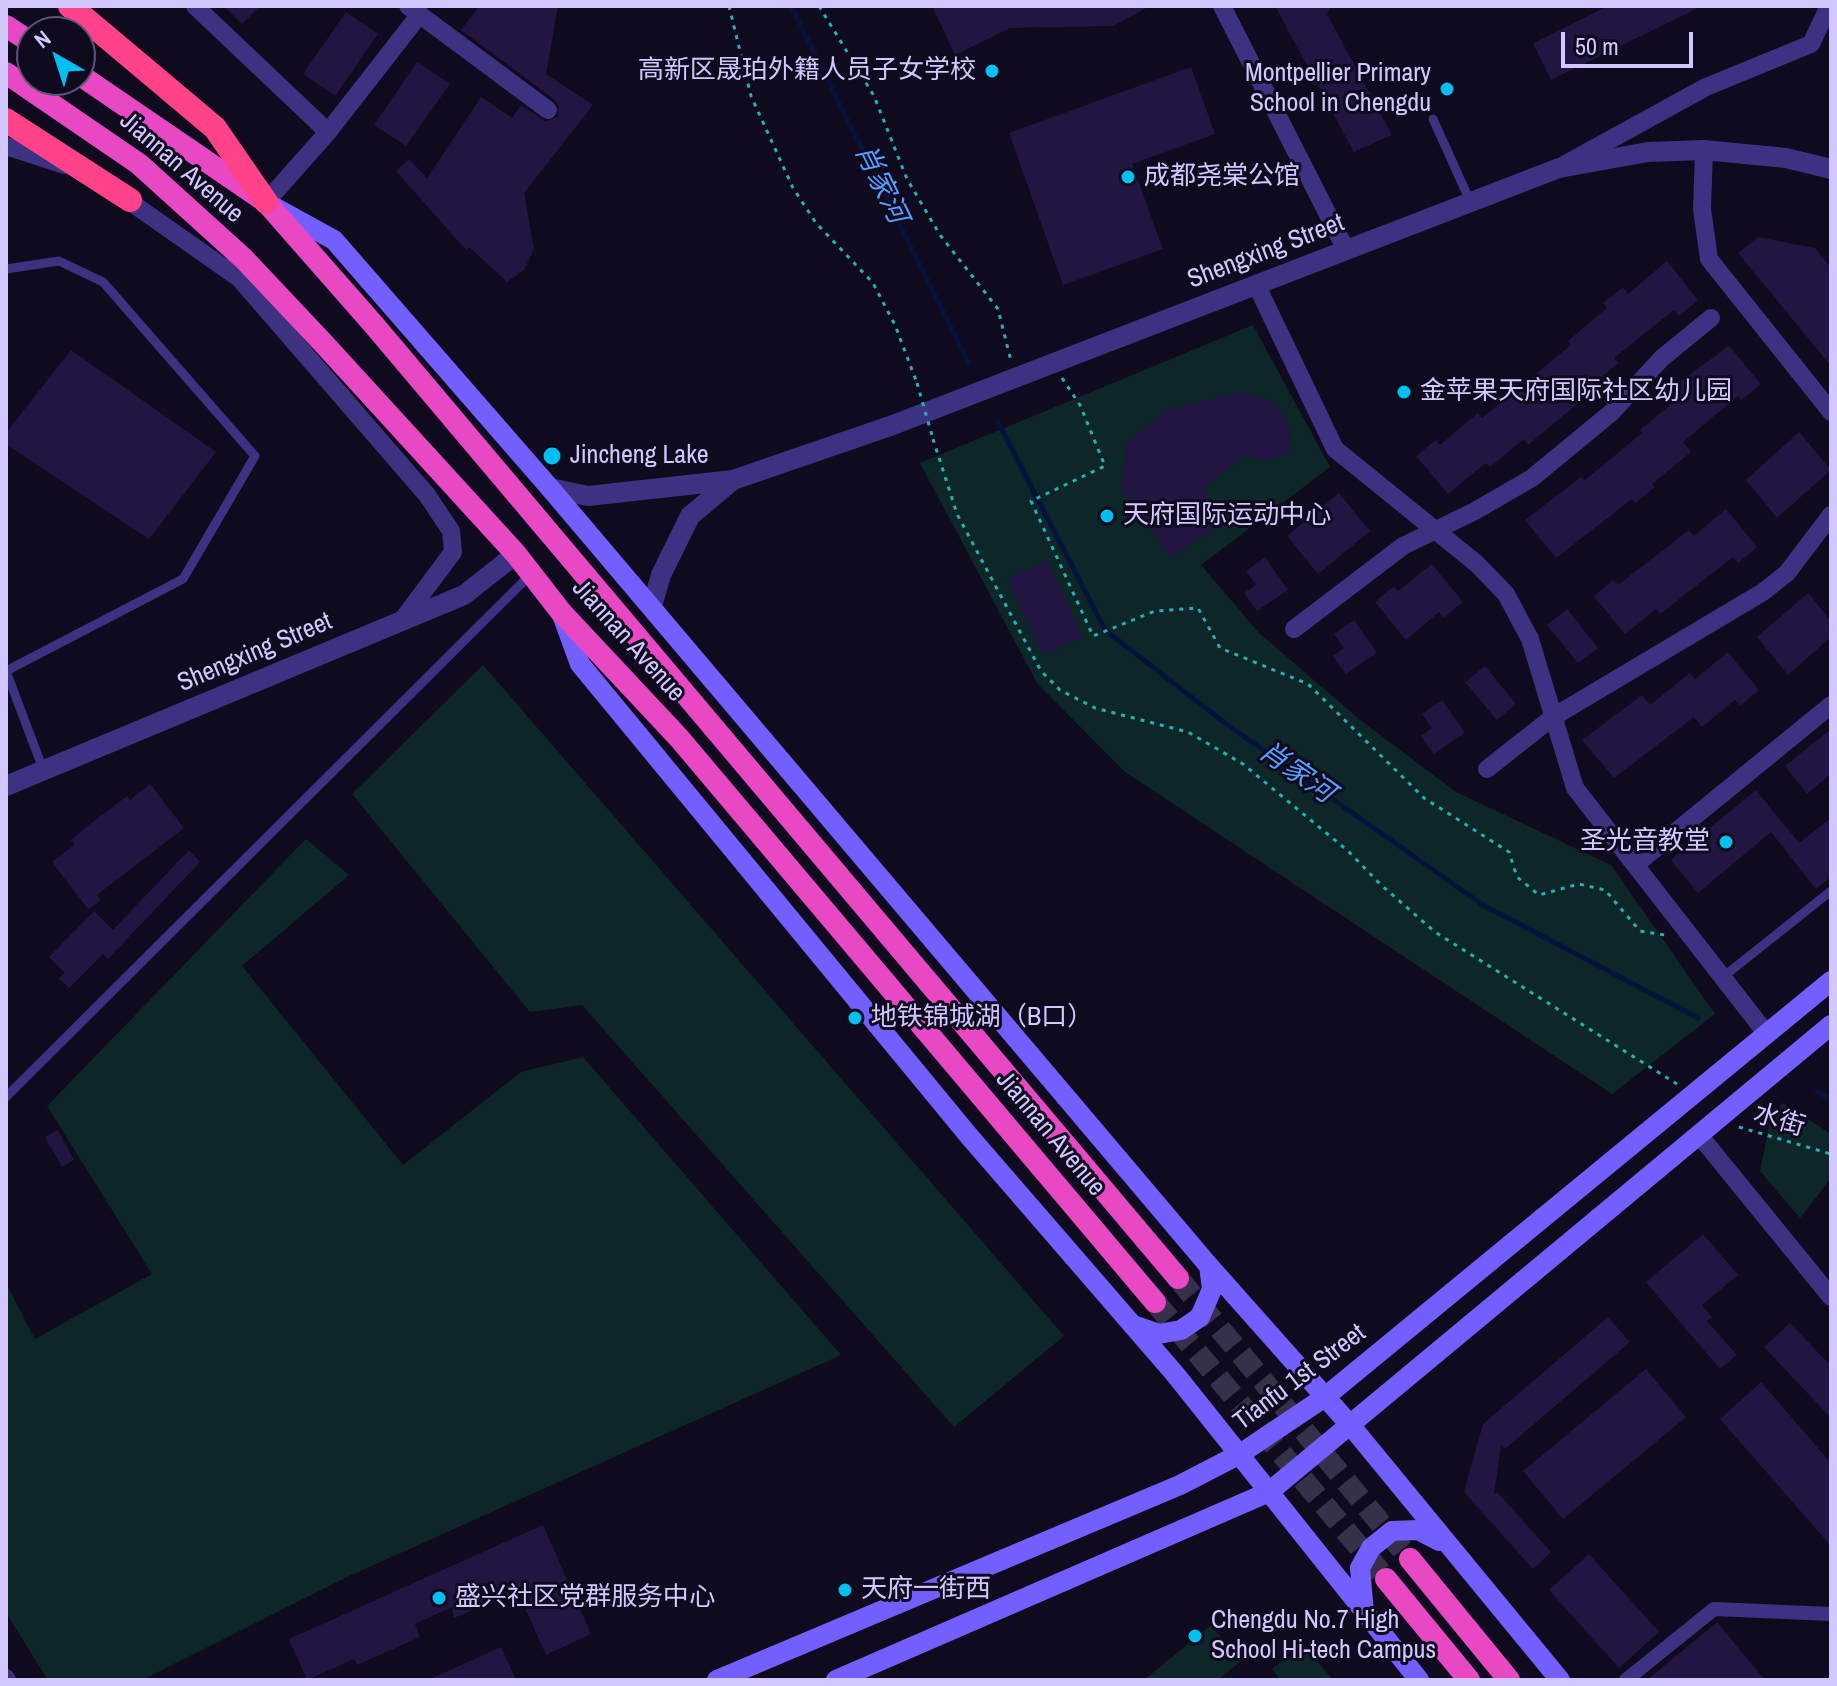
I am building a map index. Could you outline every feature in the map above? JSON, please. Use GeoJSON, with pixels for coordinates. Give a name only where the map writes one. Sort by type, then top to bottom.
{"type":"FeatureCollection","features":[{"type":"Feature","properties":{"kind":"highway"},"geometry":{"type":"LineString","coordinates":[[70,6],[215,128],[266,202]]}},
{"type":"Feature","properties":{"kind":"highway","name":"Jiannan Avenue"},"geometry":{"type":"LineString","coordinates":[[6,73],[139,164],[244,259],[516,554],[561,612],[679,738],[1155,1302]]}},
{"type":"Feature","properties":{"kind":"highway","name":"Jiannan Avenue"},"geometry":{"type":"LineString","coordinates":[[96,86],[266,202],[589,578],[1178,1278]]}},
{"type":"Feature","properties":{"kind":"highway"},"geometry":{"type":"LineString","coordinates":[[6,120],[130,200]]}},
{"type":"Feature","properties":{"kind":"highway"},"geometry":{"type":"LineString","coordinates":[[1410,1559],[1509,1680]]}},
{"type":"Feature","properties":{"kind":"highway"},"geometry":{"type":"LineString","coordinates":[[1386,1579],[1469,1680]]}},
{"type":"Feature","properties":{"kind":"main road"},"geometry":{"type":"LineString","coordinates":[[266,202],[334,240],[652,606],[1209,1266],[1351,1426],[1560,1680]]}},
{"type":"Feature","properties":{"kind":"main road"},"geometry":{"type":"LineString","coordinates":[[561,612],[580,664],[969,1136],[1240,1454],[1419,1680]]}},
{"type":"Feature","properties":{"kind":"main road","name":"Tianfu 1st Street"},"geometry":{"type":"LineString","coordinates":[[717,1680],[1180,1485],[1240,1454],[1325,1397],[1831,981]]}},
{"type":"Feature","properties":{"kind":"main road"},"geometry":{"type":"LineString","coordinates":[[836,1680],[1269,1492],[1831,1025]]}},
{"type":"Feature","properties":{"kind":"main road"},"geometry":{"type":"LineString","coordinates":[[1133,1325],[1159,1334],[1181,1330],[1200,1317],[1212,1289],[1209,1266]]}},
{"type":"Feature","properties":{"kind":"main road"},"geometry":{"type":"LineString","coordinates":[[1364,1613],[1360,1568],[1371,1548],[1392,1531],[1418,1530],[1450,1547]]}},
{"type":"Feature","properties":{"kind":"street"},"geometry":{"type":"LineString","coordinates":[[195,6],[328,132]]}},
{"type":"Feature","properties":{"kind":"street"},"geometry":{"type":"LineString","coordinates":[[1222,6],[1346,250]]}},
{"type":"Feature","properties":{"kind":"street"},"geometry":{"type":"LineString","coordinates":[[1559,168],[1706,87],[1811,44],[1829,6]]}},
{"type":"Feature","properties":{"kind":"street"},"geometry":{"type":"LineString","coordinates":[[266,202],[328,132],[414,10],[548,110]]}},
{"type":"Feature","properties":{"kind":"street"},"geometry":{"type":"LineString","coordinates":[[6,146],[70,167],[130,200],[240,279],[427,495],[451,531],[453,552],[403,619]]}},
{"type":"Feature","properties":{"kind":"street"},"geometry":{"type":"LineString","coordinates":[[1704,150],[1702,209],[1709,259],[1831,412]]}},
{"type":"Feature","properties":{"kind":"street","name":"Shengxing Street"},"geometry":{"type":"LineString","coordinates":[[733,480],[893,425],[1051,361],[1559,168],[1648,152],[1704,150],[1786,158],[1831,169]]}},
{"type":"Feature","properties":{"kind":"street"},"geometry":{"type":"LineString","coordinates":[[1256,284],[1328,439],[1349,461],[1477,564],[1514,607],[1530,639],[1575,788],[1766,1033]]}},
{"type":"Feature","properties":{"kind":"street"},"geometry":{"type":"LineString","coordinates":[[1294,629],[1403,546],[1532,478],[1612,412],[1662,358],[1711,318]]}},
{"type":"Feature","properties":{"kind":"street"},"geometry":{"type":"LineString","coordinates":[[550,488],[588,496],[733,480]]}},
{"type":"Feature","properties":{"kind":"street"},"geometry":{"type":"LineString","coordinates":[[652,606],[661,575],[690,516],[733,480]]}},
{"type":"Feature","properties":{"kind":"street"},"geometry":{"type":"LineString","coordinates":[[1487,769],[1553,717],[1763,592],[1787,573],[1831,515]]}},
{"type":"Feature","properties":{"kind":"street","name":"Shengxing Street"},"geometry":{"type":"LineString","coordinates":[[7,786],[464,595],[516,554]]}},
{"type":"Feature","properties":{"kind":"street"},"geometry":{"type":"LineString","coordinates":[[1635,865],[1831,705]]}},
{"type":"Feature","properties":{"kind":"street"},"geometry":{"type":"LineString","coordinates":[[1699,1135],[1831,1297]]}},
{"type":"Feature","properties":{"kind":"street"},"geometry":{"type":"LineString","coordinates":[[1626,1680],[1714,1609],[1831,1614]]}},
{"type":"Feature","properties":{"kind":"lane"},"geometry":{"type":"LineString","coordinates":[[1433,119],[1470,201]]}},
{"type":"Feature","properties":{"kind":"lane"},"geometry":{"type":"LineString","coordinates":[[6,269],[59,261],[103,282],[255,456],[183,579],[6,671],[43,769]]}},
{"type":"Feature","properties":{"kind":"lane"},"geometry":{"type":"LineString","coordinates":[[6,1097],[531,574]]}},
{"type":"Feature","properties":{"kind":"lane"},"geometry":{"type":"LineString","coordinates":[[1723,977],[1831,891]]}},
{"type":"Feature","properties":{"kind":"path"},"geometry":{"type":"LineString","coordinates":[[729,6],[751,96],[793,188],[816,223],[873,283],[895,325],[917,383],[957,514],[1041,671],[1060,690],[1095,708],[1188,732],[1243,764],[1348,851],[1435,932],[1692,1094]]}},
{"type":"Feature","properties":{"kind":"path"},"geometry":{"type":"LineString","coordinates":[[819,6],[874,96],[907,179],[940,235],[998,309],[1015,376]]}},
{"type":"Feature","properties":{"kind":"path"},"geometry":{"type":"LineString","coordinates":[[1051,361],[1080,405],[1105,466],[1031,501],[1093,636],[1155,611],[1198,608],[1220,648],[1308,684],[1424,798],[1509,852],[1517,877],[1539,895],[1579,884],[1605,890],[1640,931],[1693,939]]}},
{"type":"Feature","properties":{"kind":"path","name":"水街"},"geometry":{"type":"LineString","coordinates":[[1717,1120],[1831,1154]]}},
{"type":"Feature","properties":{"kind":"green space"},"geometry":{"type":"Polygon","coordinates":[[[1253,325],[1330,467],[1201,565],[1259,633],[1359,719],[1456,792],[1611,865],[1715,1014],[1612,1094],[1125,772],[1037,683],[920,463],[1253,325]]]}},
{"type":"Feature","properties":{"kind":"green space"},"geometry":{"type":"Polygon","coordinates":[[[483,665],[1064,1336],[954,1427],[582,1005],[530,1012],[352,794],[483,665]]]}},
{"type":"Feature","properties":{"kind":"green space"},"geometry":{"type":"Polygon","coordinates":[[[306,839],[349,875],[242,966],[403,1165],[521,1072],[583,1057],[841,1355],[347,1577],[142,1680],[48,1680],[6,1613],[6,1283],[35,1339],[152,1274],[47,1106],[306,839]]]}},
{"type":"Feature","properties":{"kind":"green space"},"geometry":{"type":"Polygon","coordinates":[[[1783,1103],[1831,1134],[1831,1178],[1800,1218],[1760,1171],[1771,1115],[1783,1103]]]}},
{"type":"Feature","properties":{"kind":"green space"},"geometry":{"type":"Polygon","coordinates":[[[1211,1625],[1241,1661],[1218,1680],[1144,1680],[1211,1625]]]}},
{"type":"Feature","properties":{"kind":"green space"},"geometry":{"type":"Polygon","coordinates":[[[1304,1645],[1333,1680],[1281,1680],[1272,1669],[1304,1645]]]}},
{"type":"Feature","properties":{"kind":"building"},"geometry":{"type":"Polygon","coordinates":[[[224,6],[260,6],[242,24],[224,6]]]}},
{"type":"Feature","properties":{"kind":"building"},"geometry":{"type":"Polygon","coordinates":[[[479,6],[558,6],[546,74],[593,105],[524,193],[534,249],[524,270],[507,282],[469,247],[466,250],[396,171],[409,159],[427,178],[481,97],[512,118],[521,105],[546,122],[558,116],[559,106],[555,100],[461,30],[479,6]]]}},
{"type":"Feature","properties":{"kind":"building"},"geometry":{"type":"Polygon","coordinates":[[[932,6],[1150,6],[1113,26],[1010,28],[955,55],[932,6]]]}},
{"type":"Feature","properties":{"kind":"building"},"geometry":{"type":"Polygon","coordinates":[[[1275,6],[1331,6],[1327,14],[1392,135],[1354,152],[1275,6]]]}},
{"type":"Feature","properties":{"kind":"building"},"geometry":{"type":"Polygon","coordinates":[[[1608,6],[1702,6],[1551,80],[1533,43],[1608,6]]]}},
{"type":"Feature","properties":{"kind":"building"},"geometry":{"type":"Polygon","coordinates":[[[346,12],[378,34],[335,96],[303,74],[346,12]]]}},
{"type":"Feature","properties":{"kind":"building"},"geometry":{"type":"Polygon","coordinates":[[[417,62],[450,84],[406,146],[374,125],[417,62]]]}},
{"type":"Feature","properties":{"kind":"building"},"geometry":{"type":"Polygon","coordinates":[[[1191,67],[1215,134],[1132,164],[1163,249],[1063,285],[1009,133],[1191,67]]]}},
{"type":"Feature","properties":{"kind":"building"},"geometry":{"type":"Polygon","coordinates":[[[1758,237],[1815,248],[1831,268],[1831,366],[1738,253],[1758,237]]]}},
{"type":"Feature","properties":{"kind":"building"},"geometry":{"type":"Polygon","coordinates":[[[1667,261],[1698,300],[1679,316],[1674,310],[1614,358],[1618,363],[1584,392],[1587,396],[1528,445],[1524,439],[1490,467],[1486,463],[1448,494],[1416,456],[1436,440],[1440,445],[1478,413],[1482,418],[1571,345],[1568,341],[1607,308],[1603,303],[1623,287],[1628,294],[1667,261]]]}},
{"type":"Feature","properties":{"kind":"building"},"geometry":{"type":"Polygon","coordinates":[[[1729,346],[1761,384],[1741,400],[1738,396],[1683,442],[1691,452],[1652,484],[1655,487],[1635,503],[1632,499],[1556,558],[1525,520],[1581,477],[1584,481],[1642,433],[1640,430],[1679,398],[1671,388],[1729,346]]]}},
{"type":"Feature","properties":{"kind":"building"},"geometry":{"type":"Polygon","coordinates":[[[71,350],[216,452],[149,539],[6,444],[6,433],[71,350]]]}},
{"type":"Feature","properties":{"kind":"building"},"geometry":{"type":"Polygon","coordinates":[[[1239,392],[1269,400],[1284,413],[1291,433],[1288,454],[1266,461],[1245,455],[1203,489],[1224,521],[1171,558],[1121,488],[1127,442],[1169,409],[1239,392]]]}},
{"type":"Feature","properties":{"kind":"building"},"geometry":{"type":"Polygon","coordinates":[[[1799,432],[1831,470],[1777,518],[1746,480],[1799,432]]]}},
{"type":"Feature","properties":{"kind":"building"},"geometry":{"type":"Polygon","coordinates":[[[1339,493],[1370,531],[1318,574],[1287,536],[1339,493]]]}},
{"type":"Feature","properties":{"kind":"building"},"geometry":{"type":"Polygon","coordinates":[[[1726,509],[1757,547],[1738,563],[1733,557],[1660,614],[1656,609],[1625,634],[1594,596],[1613,580],[1618,585],[1689,530],[1694,536],[1726,509]]]}},
{"type":"Feature","properties":{"kind":"building"},"geometry":{"type":"Polygon","coordinates":[[[1265,557],[1288,590],[1257,611],[1244,593],[1256,585],[1246,571],[1265,557]]]}},
{"type":"Feature","properties":{"kind":"building"},"geometry":{"type":"Polygon","coordinates":[[[1047,560],[1083,637],[1043,655],[1007,579],[1047,560]]]}},
{"type":"Feature","properties":{"kind":"building"},"geometry":{"type":"Polygon","coordinates":[[[1432,564],[1463,602],[1443,618],[1439,612],[1406,640],[1375,602],[1394,586],[1398,591],[1432,564]]]}},
{"type":"Feature","properties":{"kind":"building"},"geometry":{"type":"Polygon","coordinates":[[[1808,593],[1831,621],[1831,637],[1788,675],[1757,637],[1808,593]]]}},
{"type":"Feature","properties":{"kind":"building"},"geometry":{"type":"Polygon","coordinates":[[[1567,609],[1598,648],[1578,663],[1547,625],[1567,609]]]}},
{"type":"Feature","properties":{"kind":"building"},"geometry":{"type":"Polygon","coordinates":[[[1354,620],[1377,653],[1346,674],[1333,656],[1344,648],[1334,634],[1354,620]]]}},
{"type":"Feature","properties":{"kind":"building"},"geometry":{"type":"Polygon","coordinates":[[[1728,652],[1759,690],[1740,706],[1735,700],[1702,727],[1694,717],[1614,778],[1582,740],[1642,695],[1650,705],[1690,673],[1695,679],[1728,652]]]}},
{"type":"Feature","properties":{"kind":"building"},"geometry":{"type":"Polygon","coordinates":[[[1485,666],[1516,704],[1497,720],[1465,682],[1485,666]]]}},
{"type":"Feature","properties":{"kind":"building"},"geometry":{"type":"Polygon","coordinates":[[[1442,700],[1465,733],[1434,754],[1421,736],[1432,728],[1422,714],[1442,700]]]}},
{"type":"Feature","properties":{"kind":"building"},"geometry":{"type":"Polygon","coordinates":[[[1831,729],[1831,774],[1807,794],[1785,766],[1831,729]]]}},
{"type":"Feature","properties":{"kind":"building"},"geometry":{"type":"Polygon","coordinates":[[[150,784],[184,828],[97,895],[101,900],[88,909],[52,862],[75,844],[71,840],[94,821],[127,796],[130,800],[150,784]]]}},
{"type":"Feature","properties":{"kind":"building"},"geometry":{"type":"Polygon","coordinates":[[[1756,790],[1799,843],[1831,818],[1831,877],[1816,889],[1771,832],[1698,893],[1671,860],[1756,790]]]}},
{"type":"Feature","properties":{"kind":"building"},"geometry":{"type":"Polygon","coordinates":[[[189,850],[200,862],[108,959],[103,954],[69,988],[59,978],[65,973],[49,957],[94,911],[113,930],[189,850]]]}},
{"type":"Feature","properties":{"kind":"building"},"geometry":{"type":"Polygon","coordinates":[[[58,1130],[74,1160],[62,1167],[45,1137],[58,1130]]]}},
{"type":"Feature","properties":{"kind":"building"},"geometry":{"type":"Polygon","coordinates":[[[1703,1234],[1738,1275],[1702,1305],[1712,1317],[1707,1321],[1737,1355],[1720,1369],[1646,1282],[1703,1234]]]}},
{"type":"Feature","properties":{"kind":"building"},"geometry":{"type":"Polygon","coordinates":[[[1608,1317],[1630,1342],[1505,1449],[1501,1444],[1494,1495],[1497,1492],[1551,1552],[1533,1569],[1464,1492],[1483,1424],[1608,1317]]]}},
{"type":"Feature","properties":{"kind":"building"},"geometry":{"type":"Polygon","coordinates":[[[1790,1323],[1831,1366],[1831,1418],[1764,1347],[1790,1323]]]}},
{"type":"Feature","properties":{"kind":"building"},"geometry":{"type":"Polygon","coordinates":[[[1646,1369],[1686,1417],[1563,1519],[1523,1471],[1646,1369]]]}},
{"type":"Feature","properties":{"kind":"building"},"geometry":{"type":"Polygon","coordinates":[[[1761,1382],[1831,1463],[1831,1546],[1720,1419],[1761,1382]]]}},
{"type":"Feature","properties":{"kind":"building","name":"盛兴社区党群服务中心"},"geometry":{"type":"Polygon","coordinates":[[[543,1525],[591,1634],[546,1655],[517,1590],[454,1618],[452,1607],[415,1624],[420,1637],[357,1665],[354,1659],[307,1680],[289,1639],[543,1525]]]}},
{"type":"Feature","properties":{"kind":"building"},"geometry":{"type":"Polygon","coordinates":[[[1589,1554],[1659,1632],[1619,1668],[1549,1590],[1589,1554]]]}},
{"type":"Feature","properties":{"kind":"building"},"geometry":{"type":"Polygon","coordinates":[[[1717,1622],[1765,1680],[1647,1680],[1717,1622]]]}},
{"type":"Feature","properties":{"kind":"building","name":"盛兴社区党群服务中心"},"geometry":{"type":"Polygon","coordinates":[[[501,1647],[516,1680],[428,1680],[501,1647]]]}},
{"type":"Feature","properties":{"kind":"waterway","name":"肖家河"},"geometry":{"type":"LineString","coordinates":[[791,6],[969,363]]}},
{"type":"Feature","properties":{"kind":"waterway","name":"肖家河"},"geometry":{"type":"LineString","coordinates":[[998,422],[1105,630],[1225,723],[1483,905],[1698,1018]]}},
{"type":"Feature","properties":{"kind":"waterway","name":"肖家河"},"geometry":{"type":"LineString","coordinates":[[1817,1092],[1831,1099]]}},
{"type":"Feature","properties":{"kind":"tunnel"},"geometry":{"type":"LineString","coordinates":[[1178,1278],[1410,1559]]}},
{"type":"Feature","properties":{"kind":"tunnel"},"geometry":{"type":"LineString","coordinates":[[1155,1302],[1386,1579]]}},
{"type":"Feature","properties":{"kind":"place","name":"高新区晟珀外籍人员子女学校"},"geometry":{"type":"Point","coordinates":[992,71]}},
{"type":"Feature","properties":{"kind":"place","name":"Montpellier Primary School in Chengdu"},"geometry":{"type":"Point","coordinates":[1447,89]}},
{"type":"Feature","properties":{"kind":"place","name":"成都尧棠公馆"},"geometry":{"type":"Point","coordinates":[1128,177]}},
{"type":"Feature","properties":{"kind":"place","name":"金苹果天府国际社区幼儿园"},"geometry":{"type":"Point","coordinates":[1404,392]}},
{"type":"Feature","properties":{"kind":"place","name":"Jincheng Lake"},"geometry":{"type":"Point","coordinates":[552,456]}},
{"type":"Feature","properties":{"kind":"place","name":"天府国际运动中心"},"geometry":{"type":"Point","coordinates":[1107,516]}},
{"type":"Feature","properties":{"kind":"place","name":"圣光音教堂"},"geometry":{"type":"Point","coordinates":[1726,842]}},
{"type":"Feature","properties":{"kind":"place","name":"地铁锦城湖（B口）"},"geometry":{"type":"Point","coordinates":[855,1018]}},
{"type":"Feature","properties":{"kind":"place","name":"天府一街西"},"geometry":{"type":"Point","coordinates":[845,1590]}},
{"type":"Feature","properties":{"kind":"place","name":"盛兴社区党群服务中心"},"geometry":{"type":"Point","coordinates":[439,1598]}},
{"type":"Feature","properties":{"kind":"place","name":"Chengdu No.7 High School Hi-tech Campus"},"geometry":{"type":"Point","coordinates":[1195,1636]}}]}
